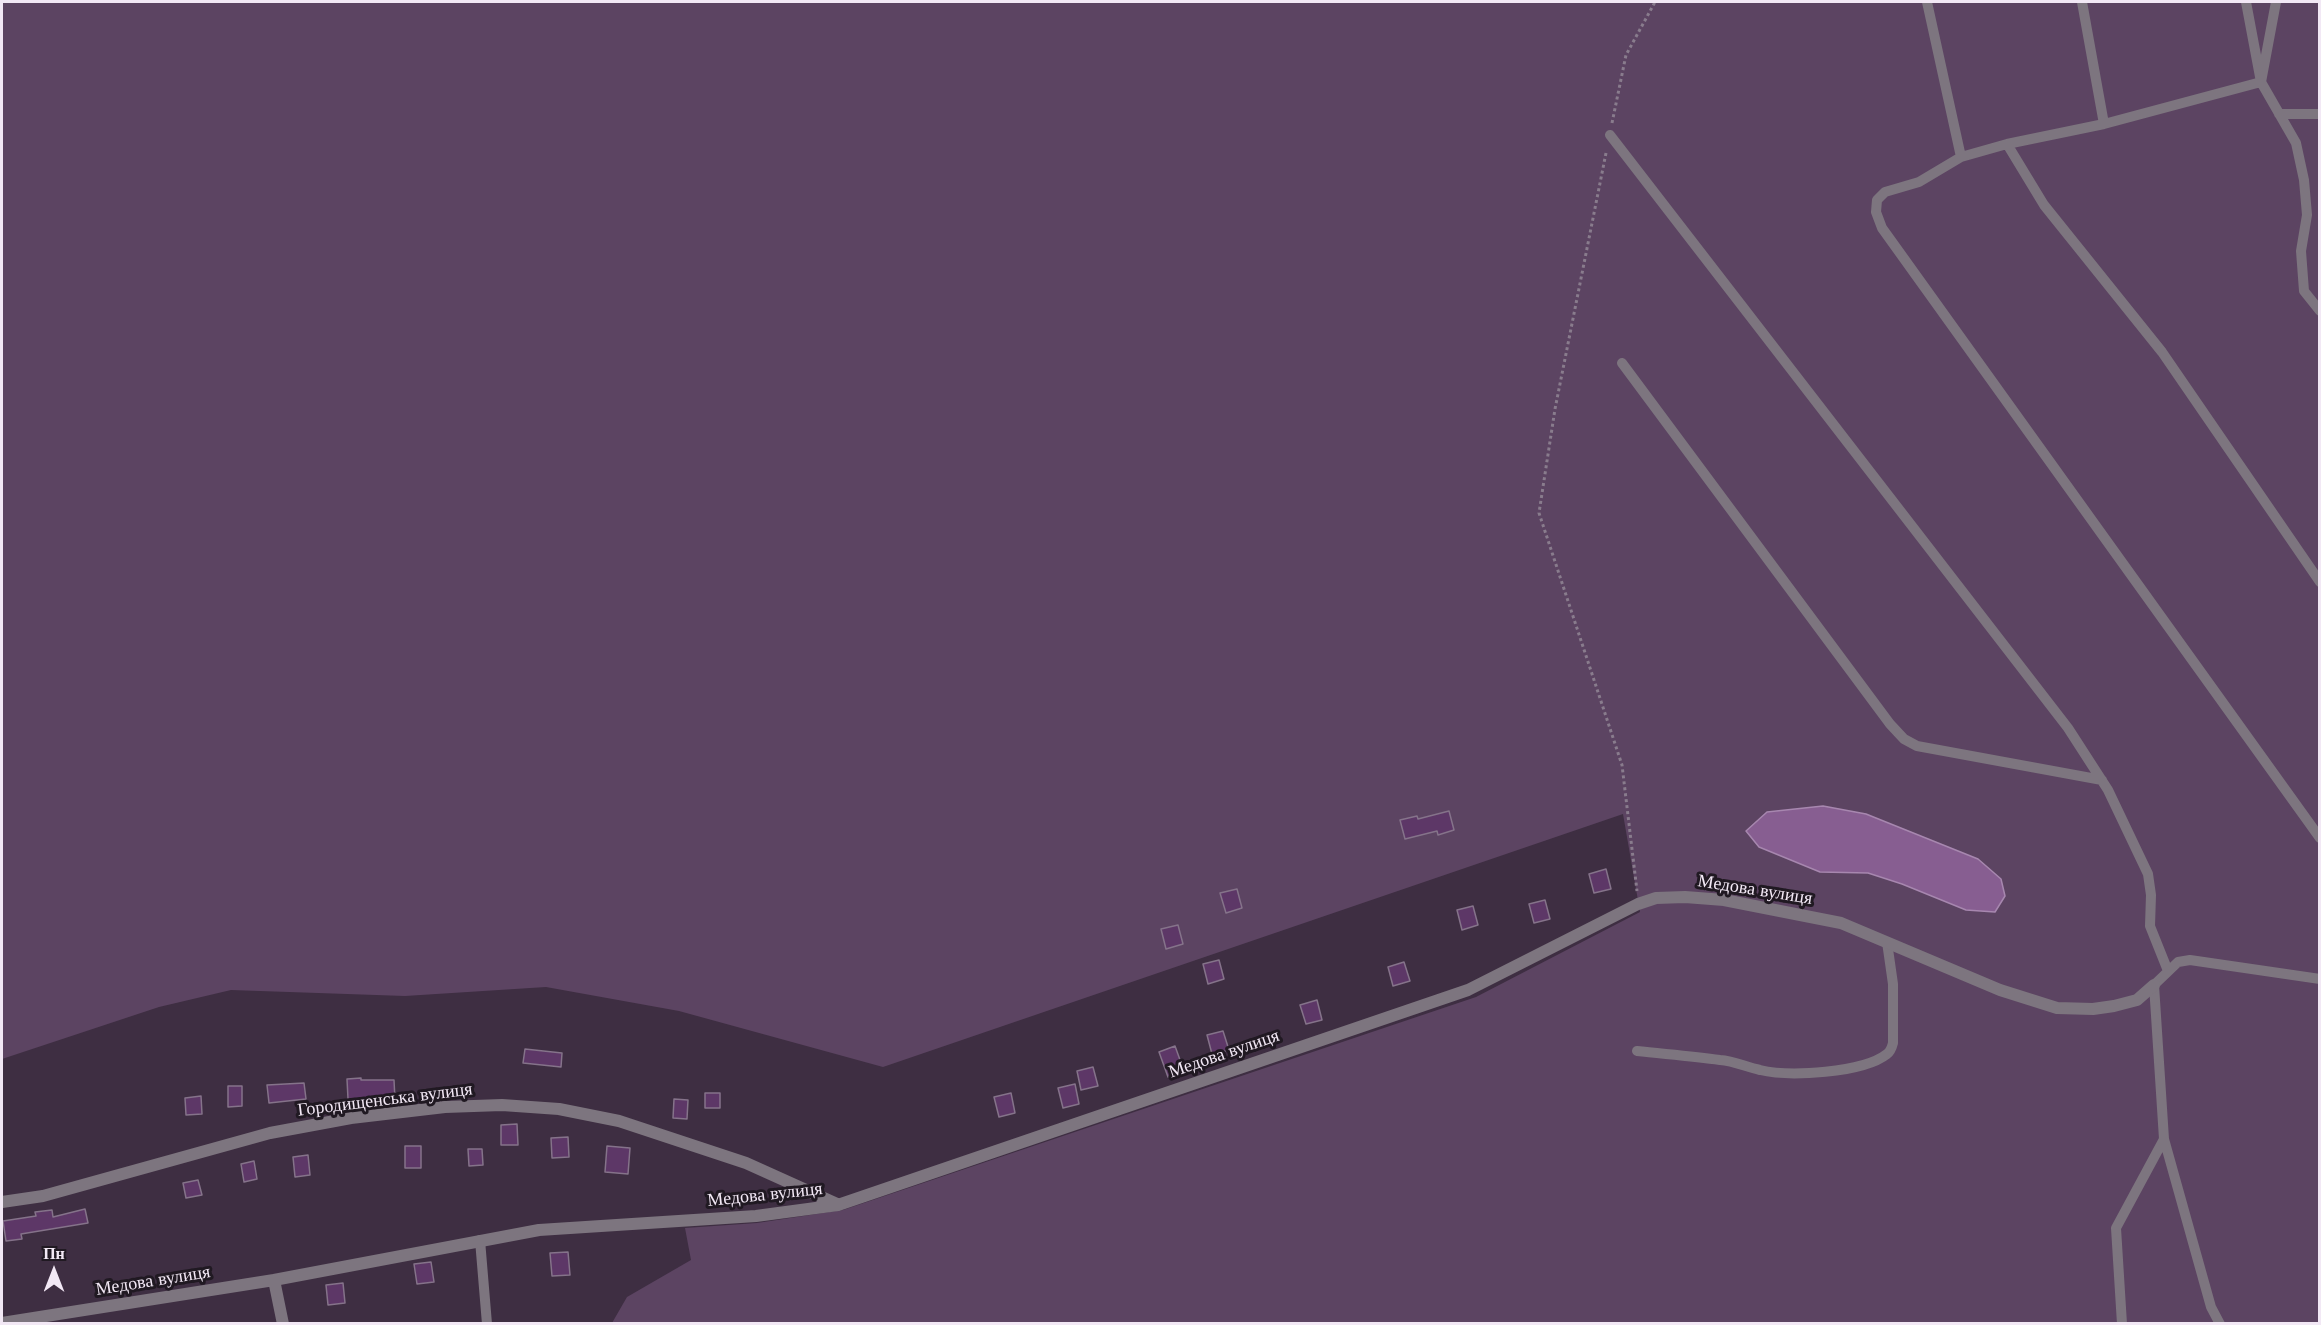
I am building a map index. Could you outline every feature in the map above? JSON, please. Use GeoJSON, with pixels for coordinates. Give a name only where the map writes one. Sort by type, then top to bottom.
{"type":"FeatureCollection","features":[{"type":"Feature","properties":{"kind":"street","name":"Медова вулиця"},"geometry":{"type":"LineString","coordinates":[[2,1323],[274,1280],[539,1230],[746,1217],[838,1205],[1468,990],[1638,904],[1656,898],[1685,897],[1724,900],[1841,923],[2000,990],[2057,1008],[2114,1006],[2137,1000],[2154,985]]}},
{"type":"Feature","properties":{"kind":"street","name":"Городищенська вулиця"},"geometry":{"type":"LineString","coordinates":[[2,1202],[43,1196],[270,1133],[351,1118],[445,1107],[502,1105],[559,1109],[620,1121],[746,1163],[838,1205]]}},
{"type":"Feature","properties":{"kind":"street"},"geometry":{"type":"LineString","coordinates":[[274,1280],[283,1323]]}},
{"type":"Feature","properties":{"kind":"lane"},"geometry":{"type":"LineString","coordinates":[[1927,2],[1961,157]]}},
{"type":"Feature","properties":{"kind":"lane"},"geometry":{"type":"LineString","coordinates":[[2082,2],[2104,124]]}},
{"type":"Feature","properties":{"kind":"lane"},"geometry":{"type":"LineString","coordinates":[[2246,2],[2261,82],[2296,143],[2304,180],[2307,215],[2301,251],[2304,291],[2319,311]]}},
{"type":"Feature","properties":{"kind":"lane"},"geometry":{"type":"LineString","coordinates":[[2261,82],[2276,2]]}},
{"type":"Feature","properties":{"kind":"lane"},"geometry":{"type":"LineString","coordinates":[[2261,82],[2104,124],[2007,144],[1961,157],[1919,182],[1885,192],[1877,200],[1876,212],[1882,228],[2319,838]]}},
{"type":"Feature","properties":{"kind":"lane"},"geometry":{"type":"LineString","coordinates":[[2279,114],[2319,114]]}},
{"type":"Feature","properties":{"kind":"lane"},"geometry":{"type":"LineString","coordinates":[[1610,135],[2061,718],[2102,780],[2148,874],[2151,895],[2150,927],[2168,971]]}},
{"type":"Feature","properties":{"kind":"lane"},"geometry":{"type":"LineString","coordinates":[[2007,144],[2044,206],[2162,352],[2319,582]]}},
{"type":"Feature","properties":{"kind":"lane"},"geometry":{"type":"LineString","coordinates":[[1622,363],[1890,724],[1904,739],[1917,746],[2102,780]]}},
{"type":"Feature","properties":{"kind":"lane"},"geometry":{"type":"LineString","coordinates":[[1636,1052],[1722,1060],[1760,1070],[1790,1074],[1812,1074],[1862,1065],[1885,1056],[1891,1050],[1893,1043],[1893,984],[1887,942]]}},
{"type":"Feature","properties":{"kind":"lane"},"geometry":{"type":"LineString","coordinates":[[2220,1323],[2211,1307],[2164,1139],[2154,985],[2178,962],[2190,960],[2319,979]]}},
{"type":"Feature","properties":{"kind":"lane"},"geometry":{"type":"LineString","coordinates":[[2122,1323],[2116,1228],[2164,1139]]}},
{"type":"Feature","properties":{"kind":"lane"},"geometry":{"type":"LineString","coordinates":[[480,1240],[487,1323]]}},
{"type":"Feature","properties":{"kind":"path"},"geometry":{"type":"LineString","coordinates":[[1638,904],[1622,765],[1539,513],[1555,409],[1626,55],[1655,2]]}},
{"type":"Feature","properties":{"kind":"shaded area"},"geometry":{"type":"Polygon","coordinates":[[[2,2],[2319,2],[2319,1323],[612,1323],[627,1297],[691,1260],[685,1228],[757,1223],[843,1210],[1476,997],[1640,912],[1623,814],[883,1067],[679,1011],[546,987],[405,996],[231,990],[159,1007],[2,1059],[2,2]]]}},
{"type":"Feature","properties":{"kind":"shaded area"},"geometry":{"type":"Polygon","coordinates":[[[1823,806],[1866,814],[1978,859],[2001,879],[2005,896],[1995,912],[1966,910],[1868,873],[1820,872],[1759,847],[1746,831],[1767,812],[1823,806]]]}},
{"type":"Feature","properties":{"kind":"building"},"geometry":{"type":"Polygon","coordinates":[[[1449,811],[1454,830],[1438,835],[1437,831],[1405,839],[1400,820],[1417,816],[1418,819],[1449,811]]]}},
{"type":"Feature","properties":{"kind":"building"},"geometry":{"type":"Polygon","coordinates":[[[1606,869],[1611,889],[1594,893],[1589,874],[1606,869]]]}},
{"type":"Feature","properties":{"kind":"building"},"geometry":{"type":"Polygon","coordinates":[[[1237,889],[1242,908],[1226,913],[1220,893],[1237,889]]]}},
{"type":"Feature","properties":{"kind":"building"},"geometry":{"type":"Polygon","coordinates":[[[1545,900],[1550,919],[1534,923],[1529,904],[1545,900]]]}},
{"type":"Feature","properties":{"kind":"building"},"geometry":{"type":"Polygon","coordinates":[[[1473,906],[1478,925],[1462,930],[1457,910],[1473,906]]]}},
{"type":"Feature","properties":{"kind":"building"},"geometry":{"type":"Polygon","coordinates":[[[1178,925],[1183,944],[1166,949],[1161,929],[1178,925]]]}},
{"type":"Feature","properties":{"kind":"building"},"geometry":{"type":"Polygon","coordinates":[[[1219,960],[1224,979],[1208,984],[1203,964],[1219,960]]]}},
{"type":"Feature","properties":{"kind":"building"},"geometry":{"type":"Polygon","coordinates":[[[1404,962],[1410,981],[1393,986],[1388,967],[1404,962]]]}},
{"type":"Feature","properties":{"kind":"building"},"geometry":{"type":"Polygon","coordinates":[[[1317,1000],[1322,1020],[1306,1024],[1300,1005],[1317,1000]]]}},
{"type":"Feature","properties":{"kind":"building"},"geometry":{"type":"Polygon","coordinates":[[[1223,1031],[1229,1050],[1212,1054],[1207,1035],[1223,1031]]]}},
{"type":"Feature","properties":{"kind":"building"},"geometry":{"type":"Polygon","coordinates":[[[1175,1046],[1184,1071],[1168,1077],[1159,1052],[1175,1046]]]}},
{"type":"Feature","properties":{"kind":"building"},"geometry":{"type":"Polygon","coordinates":[[[525,1049],[562,1053],[561,1067],[523,1063],[525,1049]]]}},
{"type":"Feature","properties":{"kind":"building"},"geometry":{"type":"Polygon","coordinates":[[[1093,1067],[1098,1086],[1081,1090],[1077,1071],[1093,1067]]]}},
{"type":"Feature","properties":{"kind":"building"},"geometry":{"type":"Polygon","coordinates":[[[361,1078],[361,1080],[394,1080],[395,1100],[348,1099],[347,1079],[361,1078]]]}},
{"type":"Feature","properties":{"kind":"building"},"geometry":{"type":"Polygon","coordinates":[[[304,1083],[306,1099],[269,1103],[267,1085],[304,1083]]]}},
{"type":"Feature","properties":{"kind":"building"},"geometry":{"type":"Polygon","coordinates":[[[1075,1084],[1079,1104],[1063,1108],[1058,1088],[1075,1084]]]}},
{"type":"Feature","properties":{"kind":"building"},"geometry":{"type":"Polygon","coordinates":[[[228,1086],[242,1086],[242,1106],[228,1107],[228,1086]]]}},
{"type":"Feature","properties":{"kind":"building"},"geometry":{"type":"Polygon","coordinates":[[[705,1093],[720,1093],[720,1108],[705,1108],[705,1093]]]}},
{"type":"Feature","properties":{"kind":"building"},"geometry":{"type":"Polygon","coordinates":[[[1011,1093],[1015,1113],[999,1117],[994,1097],[1011,1093]]]}},
{"type":"Feature","properties":{"kind":"building"},"geometry":{"type":"Polygon","coordinates":[[[201,1096],[202,1114],[186,1115],[185,1098],[201,1096]]]}},
{"type":"Feature","properties":{"kind":"building"},"geometry":{"type":"Polygon","coordinates":[[[674,1099],[688,1100],[687,1119],[673,1118],[674,1099]]]}},
{"type":"Feature","properties":{"kind":"building"},"geometry":{"type":"Polygon","coordinates":[[[517,1124],[518,1145],[501,1145],[501,1125],[517,1124]]]}},
{"type":"Feature","properties":{"kind":"building"},"geometry":{"type":"Polygon","coordinates":[[[568,1137],[569,1157],[552,1158],[551,1138],[568,1137]]]}},
{"type":"Feature","properties":{"kind":"building"},"geometry":{"type":"Polygon","coordinates":[[[405,1146],[421,1146],[421,1168],[405,1168],[405,1146]]]}},
{"type":"Feature","properties":{"kind":"building"},"geometry":{"type":"Polygon","coordinates":[[[607,1146],[630,1148],[628,1174],[605,1172],[607,1146]]]}},
{"type":"Feature","properties":{"kind":"building"},"geometry":{"type":"Polygon","coordinates":[[[468,1149],[482,1149],[483,1165],[469,1166],[468,1149]]]}},
{"type":"Feature","properties":{"kind":"building"},"geometry":{"type":"Polygon","coordinates":[[[308,1155],[310,1175],[295,1177],[293,1157],[308,1155]]]}},
{"type":"Feature","properties":{"kind":"building"},"geometry":{"type":"Polygon","coordinates":[[[254,1161],[257,1179],[244,1182],[241,1164],[254,1161]]]}},
{"type":"Feature","properties":{"kind":"building"},"geometry":{"type":"Polygon","coordinates":[[[198,1180],[202,1195],[186,1198],[183,1183],[198,1180]]]}},
{"type":"Feature","properties":{"kind":"building"},"geometry":{"type":"Polygon","coordinates":[[[85,1209],[88,1223],[21,1234],[22,1239],[6,1241],[3,1221],[36,1216],[35,1212],[52,1210],[53,1217],[85,1209]]]}},
{"type":"Feature","properties":{"kind":"building"},"geometry":{"type":"Polygon","coordinates":[[[568,1252],[570,1275],[552,1276],[550,1253],[568,1252]]]}},
{"type":"Feature","properties":{"kind":"building"},"geometry":{"type":"Polygon","coordinates":[[[431,1262],[434,1282],[417,1284],[414,1264],[431,1262]]]}},
{"type":"Feature","properties":{"kind":"building"},"geometry":{"type":"Polygon","coordinates":[[[343,1283],[345,1303],[328,1305],[326,1285],[343,1283]]]}}]}
